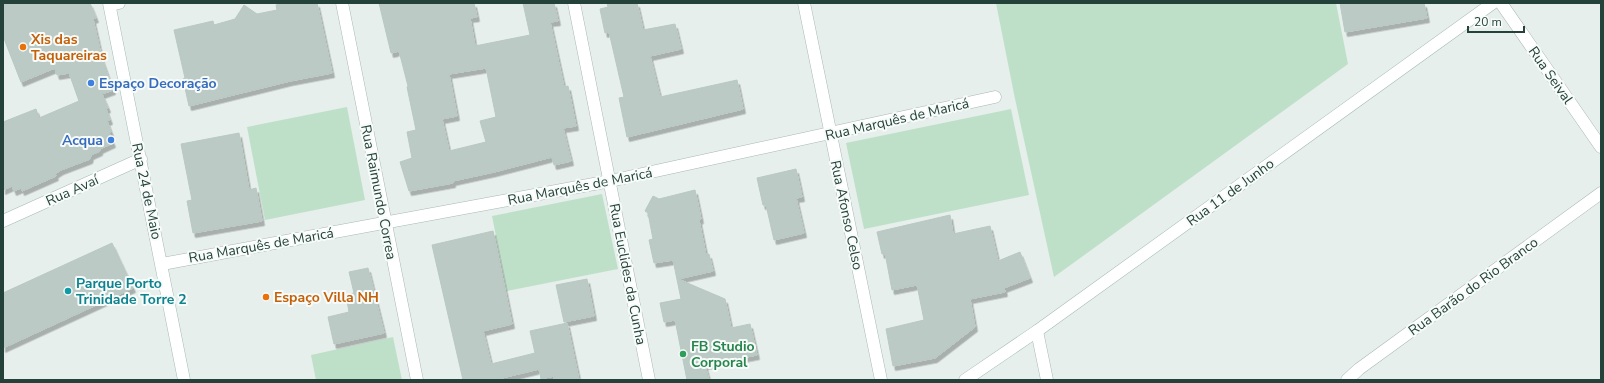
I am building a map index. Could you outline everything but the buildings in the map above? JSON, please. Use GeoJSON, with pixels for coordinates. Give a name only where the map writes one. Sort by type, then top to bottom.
{"type":"FeatureCollection","features":[{"type":"Feature","properties":{"kind":"street","name":"Rua Raimundo Correa"},"geometry":{"type":"LineString","coordinates":[[342,3],[417,380]]}},
{"type":"Feature","properties":{"kind":"street","name":"Rua Euclides da Cunha"},"geometry":{"type":"LineString","coordinates":[[574,3],[649,380]]}},
{"type":"Feature","properties":{"kind":"street","name":"Rua Afonso Celso"},"geometry":{"type":"LineString","coordinates":[[804,3],[881,380]]}},
{"type":"Feature","properties":{"kind":"street","name":"Rua 11 de Junho"},"geometry":{"type":"LineString","coordinates":[[966,380],[1494,3]]}},
{"type":"Feature","properties":{"kind":"street","name":"Rua Seival"},"geometry":{"type":"LineString","coordinates":[[1501,3],[1601,147]]}},
{"type":"Feature","properties":{"kind":"street","name":"Rua 24 de Maio"},"geometry":{"type":"LineString","coordinates":[[112,4],[184,380]]}},
{"type":"Feature","properties":{"kind":"street","name":"Rua Marquês de Maricá"},"geometry":{"type":"LineString","coordinates":[[162,264],[610,181],[995,97]]}},
{"type":"Feature","properties":{"kind":"street","name":"Rua Avaí"},"geometry":{"type":"LineString","coordinates":[[3,221],[141,159]]}},
{"type":"Feature","properties":{"kind":"street","name":"Rua Barão do Rio Branco"},"geometry":{"type":"LineString","coordinates":[[1347,380],[1359,369],[1601,193]]}},
{"type":"Feature","properties":{"kind":"street"},"geometry":{"type":"LineString","coordinates":[[1036,331],[1047,380]]}},
{"type":"Feature","properties":{"kind":"green space"},"geometry":{"type":"Polygon","coordinates":[[[996,3],[1336,3],[1348,64],[1054,277],[1014,94],[996,3]]]}},
{"type":"Feature","properties":{"kind":"green space"},"geometry":{"type":"Polygon","coordinates":[[[347,107],[365,200],[265,220],[247,127],[347,107]]]}},
{"type":"Feature","properties":{"kind":"green space"},"geometry":{"type":"Polygon","coordinates":[[[1011,109],[1029,195],[864,229],[846,143],[1011,109]]]}},
{"type":"Feature","properties":{"kind":"green space"},"geometry":{"type":"Polygon","coordinates":[[[602,194],[618,269],[507,291],[492,216],[602,194]]]}},
{"type":"Feature","properties":{"kind":"green space"},"geometry":{"type":"Polygon","coordinates":[[[393,337],[402,380],[316,380],[311,355],[393,337]]]}},
{"type":"Feature","properties":{"kind":"place","name":"Xis das Taquareiras"},"geometry":{"type":"Point","coordinates":[23,47]}},
{"type":"Feature","properties":{"kind":"place","name":"Espaço Decoração"},"geometry":{"type":"Point","coordinates":[91,83]}},
{"type":"Feature","properties":{"kind":"place","name":"Acqua"},"geometry":{"type":"Point","coordinates":[111,140]}},
{"type":"Feature","properties":{"kind":"place","name":"Parque Porto Trinidade Torre 2"},"geometry":{"type":"Point","coordinates":[68,291]}},
{"type":"Feature","properties":{"kind":"place","name":"Espaço Villa NH"},"geometry":{"type":"Point","coordinates":[266,297]}},
{"type":"Feature","properties":{"kind":"place","name":"FB Studio Corporal"},"geometry":{"type":"Point","coordinates":[683,354]}}]}
